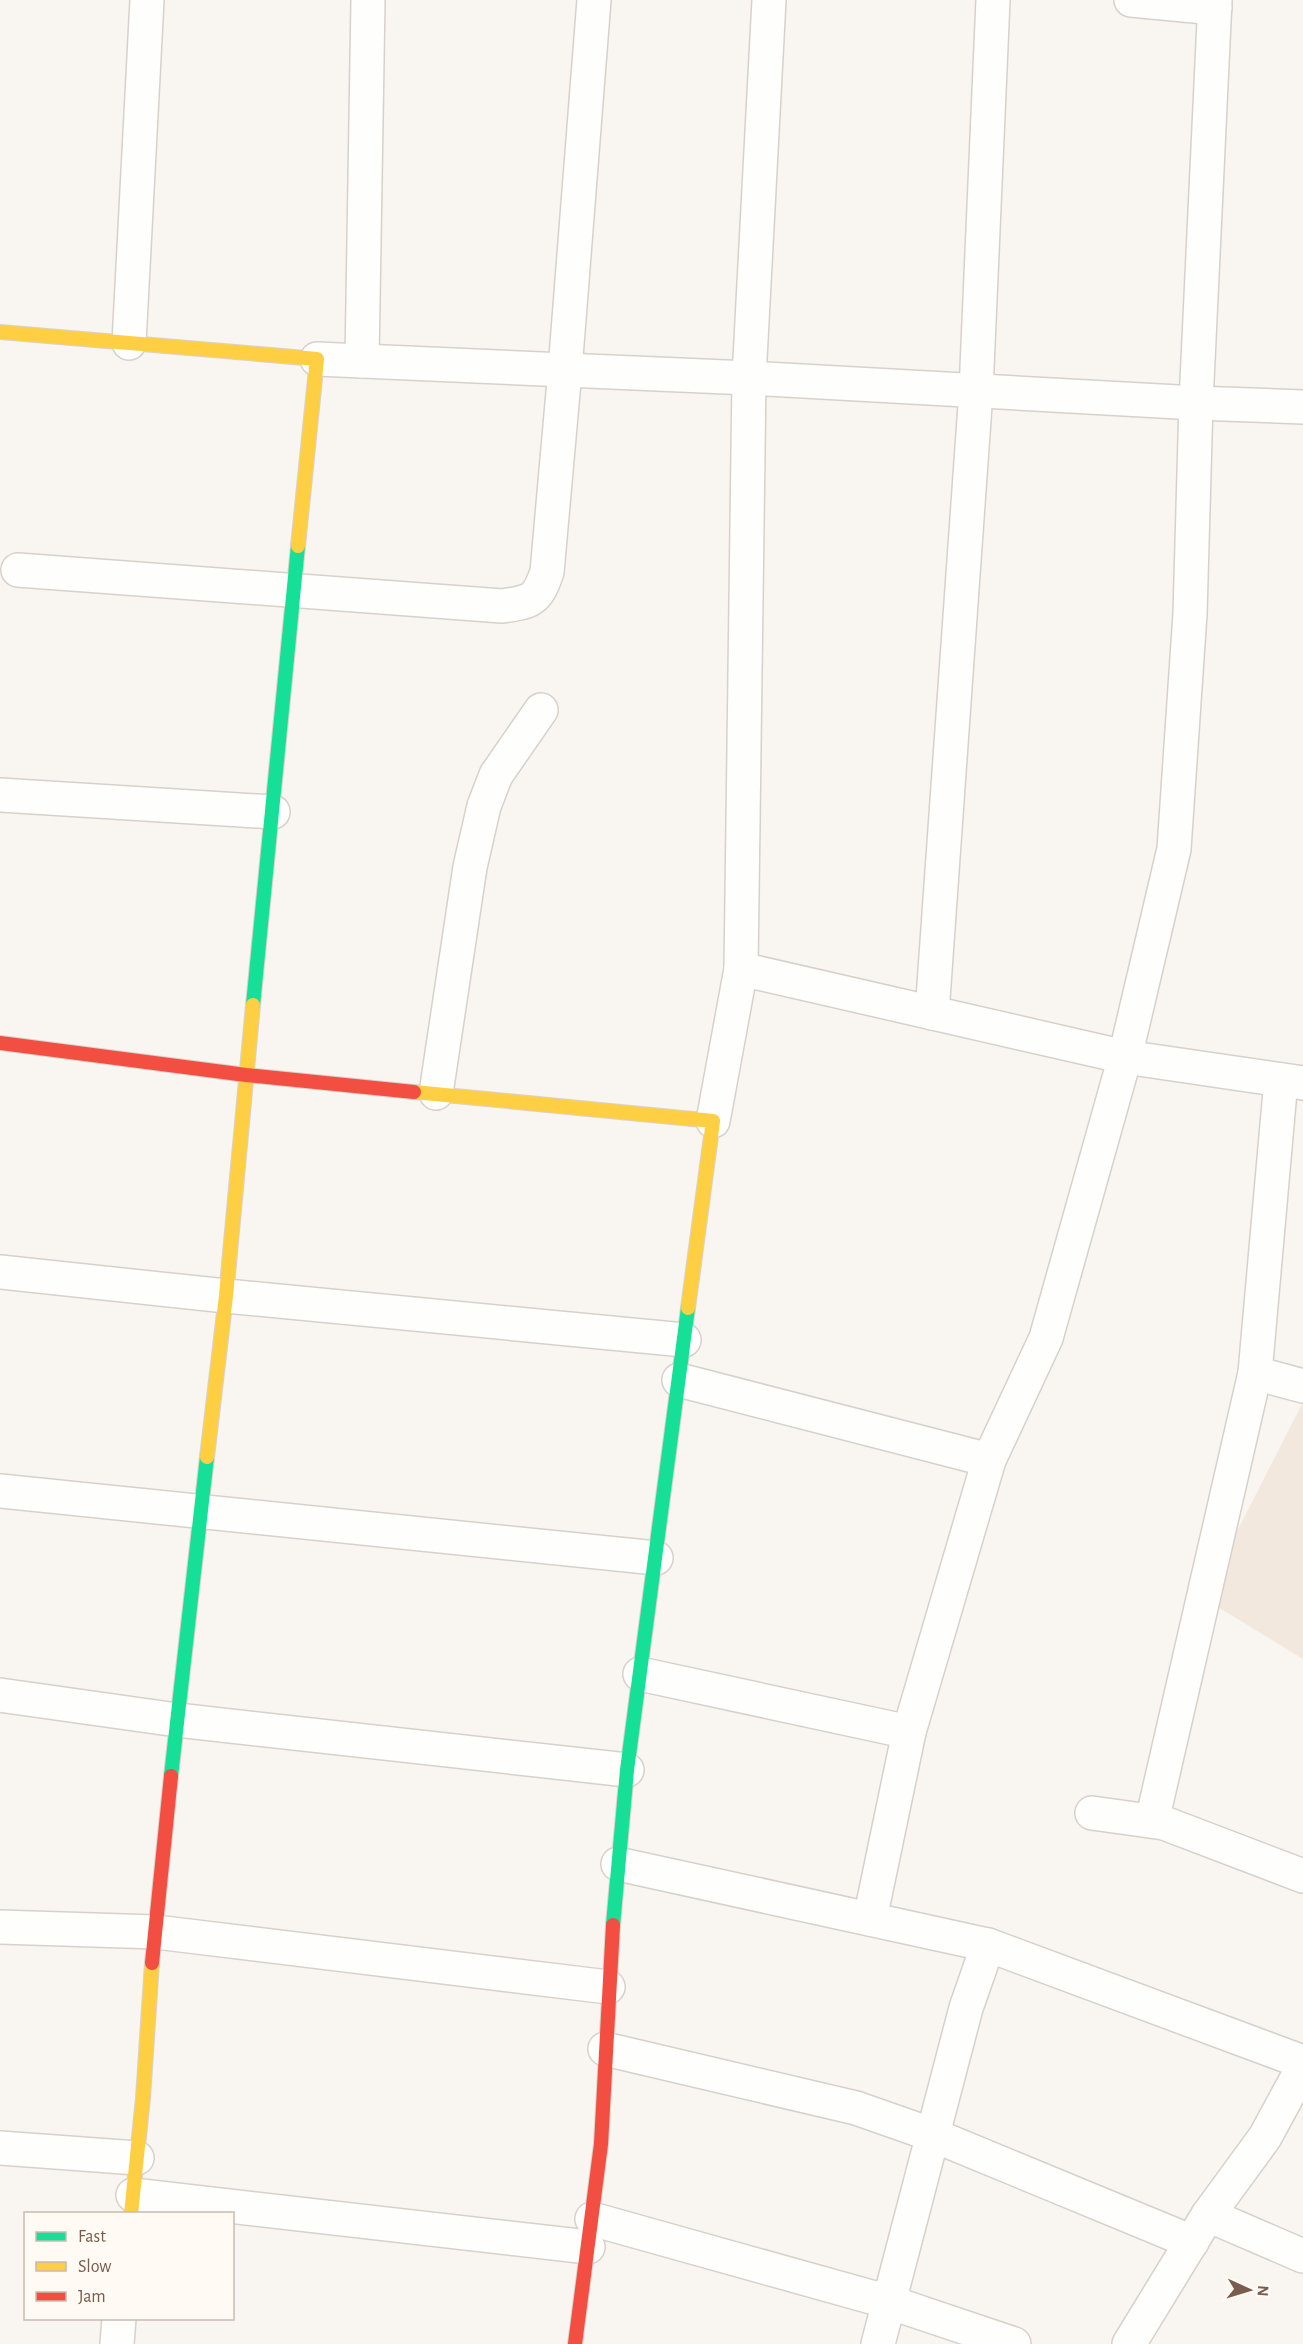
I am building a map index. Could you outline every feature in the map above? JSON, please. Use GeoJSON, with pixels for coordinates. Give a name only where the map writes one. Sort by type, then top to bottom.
{"type":"FeatureCollection","features":[{"type":"Feature","properties":{"kind":"street"},"geometry":{"type":"LineString","coordinates":[[129,343],[147,0]]}},
{"type":"Feature","properties":{"kind":"street"},"geometry":{"type":"LineString","coordinates":[[362,361],[368,0]]}},
{"type":"Feature","properties":{"kind":"street"},"geometry":{"type":"LineString","coordinates":[[18,570],[502,606],[527,602],[541,590],[547,572],[594,0]]}},
{"type":"Feature","properties":{"kind":"street"},"geometry":{"type":"LineString","coordinates":[[575,2344],[601,2144],[608,1987],[627,1770],[713,1121],[741,969],[749,378],[769,0]]}},
{"type":"Feature","properties":{"kind":"street"},"geometry":{"type":"LineString","coordinates":[[932,1012],[976,390],[993,0]]}},
{"type":"Feature","properties":{"kind":"street"},"geometry":{"type":"LineString","coordinates":[[870,1919],[909,1732],[989,1460],[1046,1338],[1125,1057],[1174,849],[1190,614],[1196,403],[1215,4],[1131,0]]}},
{"type":"Feature","properties":{"kind":"street"},"geometry":{"type":"LineString","coordinates":[[0,332],[317,359],[749,378],[1303,407]]}},
{"type":"Feature","properties":{"kind":"street"},"geometry":{"type":"LineString","coordinates":[[317,359],[226,1296],[177,1720],[132,2204],[590,2233],[889,2302],[1014,2344]]}},
{"type":"Feature","properties":{"kind":"street"},"geometry":{"type":"LineString","coordinates":[[436,1094],[470,867],[484,806],[496,775],[541,710]]}},
{"type":"Feature","properties":{"kind":"street"},"geometry":{"type":"LineString","coordinates":[[0,795],[273,812]]}},
{"type":"Feature","properties":{"kind":"street"},"geometry":{"type":"LineString","coordinates":[[741,969],[1125,1057],[1292,1082],[1255,1373],[1152,1821]]}},
{"type":"Feature","properties":{"kind":"street"},"geometry":{"type":"LineString","coordinates":[[0,1043],[246,1075],[713,1121]]}},
{"type":"Feature","properties":{"kind":"street"},"geometry":{"type":"LineString","coordinates":[[0,1272],[684,1340]]}},
{"type":"Feature","properties":{"kind":"street"},"geometry":{"type":"LineString","coordinates":[[1255,1373],[1303,1386]]}},
{"type":"Feature","properties":{"kind":"street"},"geometry":{"type":"LineString","coordinates":[[679,1380],[989,1460]]}},
{"type":"Feature","properties":{"kind":"street"},"geometry":{"type":"LineString","coordinates":[[0,1491],[656,1558]]}},
{"type":"Feature","properties":{"kind":"street"},"geometry":{"type":"LineString","coordinates":[[640,1674],[909,1732]]}},
{"type":"Feature","properties":{"kind":"street"},"geometry":{"type":"LineString","coordinates":[[0,1695],[177,1720],[627,1770]]}},
{"type":"Feature","properties":{"kind":"street"},"geometry":{"type":"LineString","coordinates":[[1092,1813],[1164,1823],[1302,1873]]}},
{"type":"Feature","properties":{"kind":"street"},"geometry":{"type":"LineString","coordinates":[[618,1864],[988,1945],[1303,2062]]}},
{"type":"Feature","properties":{"kind":"street"},"geometry":{"type":"LineString","coordinates":[[0,1927],[156,1932],[608,1987]]}},
{"type":"Feature","properties":{"kind":"street"},"geometry":{"type":"LineString","coordinates":[[878,2344],[966,2008],[988,1945]]}},
{"type":"Feature","properties":{"kind":"street"},"geometry":{"type":"LineString","coordinates":[[605,2049],[771,2086],[856,2108],[1200,2228],[1303,2256]]}},
{"type":"Feature","properties":{"kind":"street"},"geometry":{"type":"LineString","coordinates":[[1129,2344],[1200,2228],[1265,2137],[1303,2067]]}},
{"type":"Feature","properties":{"kind":"street"},"geometry":{"type":"LineString","coordinates":[[0,2148],[136,2158]]}},
{"type":"Feature","properties":{"kind":"street"},"geometry":{"type":"LineString","coordinates":[[117,2344],[119,2320]]}},
{"type":"Feature","properties":{"kind":"shaded area"},"geometry":{"type":"Polygon","coordinates":[[[1303,1402],[1303,1659],[1203,1598],[1303,1402]]]}},
{"type":"Feature","properties":{"kind":"traffic: fast"},"geometry":{"type":"LineString","coordinates":[[253,1005],[298,546]]}},
{"type":"Feature","properties":{"kind":"traffic: fast"},"geometry":{"type":"LineString","coordinates":[[613,1925],[627,1770],[688,1308]]}},
{"type":"Feature","properties":{"kind":"traffic: fast"},"geometry":{"type":"LineString","coordinates":[[171,1776],[207,1457]]}},
{"type":"Feature","properties":{"kind":"traffic: slow"},"geometry":{"type":"LineString","coordinates":[[0,332],[317,359],[298,546]]}},
{"type":"Feature","properties":{"kind":"traffic: slow"},"geometry":{"type":"LineString","coordinates":[[207,1457],[226,1296],[253,1005]]}},
{"type":"Feature","properties":{"kind":"traffic: slow"},"geometry":{"type":"LineString","coordinates":[[414,1092],[713,1121],[688,1308]]}},
{"type":"Feature","properties":{"kind":"traffic: slow"},"geometry":{"type":"LineString","coordinates":[[131,2212],[143,2098],[152,1963]]}},
{"type":"Feature","properties":{"kind":"traffic: jam"},"geometry":{"type":"LineString","coordinates":[[0,1043],[246,1075],[414,1092]]}},
{"type":"Feature","properties":{"kind":"traffic: jam"},"geometry":{"type":"LineString","coordinates":[[152,1963],[171,1776]]}},
{"type":"Feature","properties":{"kind":"traffic: jam"},"geometry":{"type":"LineString","coordinates":[[575,2344],[601,2144],[613,1925]]}}]}
